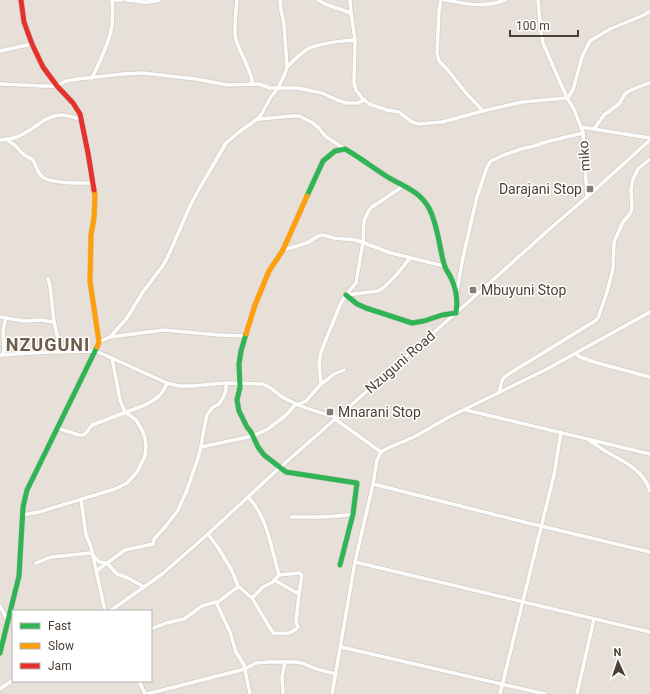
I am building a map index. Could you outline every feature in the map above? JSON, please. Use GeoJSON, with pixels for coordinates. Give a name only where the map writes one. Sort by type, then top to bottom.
{"type":"FeatureCollection","features":[{"type":"Feature","properties":{"kind":"street"},"geometry":{"type":"LineString","coordinates":[[0,653],[19,576],[23,507],[27,490],[96,351],[99,342],[90,281],[91,235],[94,218],[95,196],[94,183],[80,114],[73,103],[57,86],[43,67],[24,22],[21,0]]}},
{"type":"Feature","properties":{"kind":"street"},"geometry":{"type":"LineString","coordinates":[[92,78],[103,54],[111,31],[112,0],[122,0]]}},
{"type":"Feature","properties":{"kind":"street"},"geometry":{"type":"LineString","coordinates":[[126,0],[145,3],[159,0]]}},
{"type":"Feature","properties":{"kind":"street"},"geometry":{"type":"LineString","coordinates":[[237,0],[236,39],[248,67],[253,84]]}},
{"type":"Feature","properties":{"kind":"street"},"geometry":{"type":"LineString","coordinates":[[110,338],[127,318],[143,292],[164,264],[190,206],[226,143],[261,115],[278,88],[287,67],[284,24],[280,0]]}},
{"type":"Feature","properties":{"kind":"street"},"geometry":{"type":"LineString","coordinates":[[318,0],[350,13]]}},
{"type":"Feature","properties":{"kind":"street"},"geometry":{"type":"LineString","coordinates":[[350,0],[350,13],[355,40],[354,83],[356,90],[369,104],[399,112],[412,122],[419,124],[442,122],[522,102],[567,98],[572,90],[582,56],[590,41],[619,24],[628,22],[650,11]]}},
{"type":"Feature","properties":{"kind":"street"},"geometry":{"type":"LineString","coordinates":[[483,111],[466,93],[437,57],[439,20],[443,0],[482,6],[505,0]]}},
{"type":"Feature","properties":{"kind":"street","name":"miko"},"geometry":{"type":"LineString","coordinates":[[538,0],[543,43],[567,98],[578,117],[583,133],[587,197]]}},
{"type":"Feature","properties":{"kind":"street"},"geometry":{"type":"LineString","coordinates":[[287,67],[310,48],[355,40]]}},
{"type":"Feature","properties":{"kind":"street"},"geometry":{"type":"LineString","coordinates":[[0,51],[32,44]]}},
{"type":"Feature","properties":{"kind":"street"},"geometry":{"type":"LineString","coordinates":[[0,84],[57,86],[66,81],[143,73],[196,79],[228,85],[261,84],[270,88],[297,88],[322,93],[347,103],[357,103],[365,100]]}},
{"type":"Feature","properties":{"kind":"street"},"geometry":{"type":"LineString","coordinates":[[594,130],[604,115],[619,104],[625,94],[646,84],[650,84]]}},
{"type":"Feature","properties":{"kind":"street"},"geometry":{"type":"LineString","coordinates":[[0,140],[22,135],[49,118],[55,116],[62,115],[81,119]]}},
{"type":"Feature","properties":{"kind":"street"},"geometry":{"type":"LineString","coordinates":[[256,120],[297,116],[314,124],[330,140],[389,178],[404,185],[419,195],[430,209],[444,266],[457,292]]}},
{"type":"Feature","properties":{"kind":"street"},"geometry":{"type":"LineString","coordinates":[[581,127],[650,139]]}},
{"type":"Feature","properties":{"kind":"street"},"geometry":{"type":"LineString","coordinates":[[346,295],[357,304],[366,308],[410,323],[418,323],[442,315],[456,314],[458,300],[457,292],[463,257],[477,197],[487,167],[491,161],[521,149],[583,133]]}},
{"type":"Feature","properties":{"kind":"street"},"geometry":{"type":"LineString","coordinates":[[6,139],[16,146],[22,153],[32,159],[43,177],[71,183],[94,183]]}},
{"type":"Feature","properties":{"kind":"street","name":"Nzuguni Road"},"geometry":{"type":"LineString","coordinates":[[111,610],[161,575],[208,534],[280,467],[456,314],[650,139]]}},
{"type":"Feature","properties":{"kind":"street"},"geometry":{"type":"LineString","coordinates":[[340,565],[353,514],[357,483],[286,472],[261,451],[244,422],[237,405],[237,400],[240,383],[239,364],[245,336],[255,304],[266,277],[283,250],[323,161],[335,151],[345,149]]}},
{"type":"Feature","properties":{"kind":"street"},"geometry":{"type":"LineString","coordinates":[[499,393],[502,380],[507,376],[598,318],[613,269],[614,242],[623,222],[630,214],[632,208],[631,189],[633,179],[638,169],[650,159]]}},
{"type":"Feature","properties":{"kind":"street"},"geometry":{"type":"LineString","coordinates":[[321,384],[321,352],[340,305],[356,283],[363,242],[364,220],[369,210],[404,185]]}},
{"type":"Feature","properties":{"kind":"street"},"geometry":{"type":"LineString","coordinates":[[283,250],[309,242],[318,236],[322,236],[352,239],[382,250],[444,266]]}},
{"type":"Feature","properties":{"kind":"street"},"geometry":{"type":"LineString","coordinates":[[346,295],[378,291],[382,289],[410,258]]}},
{"type":"Feature","properties":{"kind":"street"},"geometry":{"type":"LineString","coordinates":[[48,279],[54,322],[61,352]]}},
{"type":"Feature","properties":{"kind":"street"},"geometry":{"type":"LineString","coordinates":[[332,694],[355,562],[377,460],[381,452],[414,437],[547,369],[650,312]]}},
{"type":"Feature","properties":{"kind":"street"},"geometry":{"type":"LineString","coordinates":[[0,317],[24,321],[41,320],[54,322]]}},
{"type":"Feature","properties":{"kind":"street"},"geometry":{"type":"LineString","coordinates":[[6,318],[4,330],[4,349],[1,355],[96,351],[167,383],[179,386],[226,383],[262,384],[268,386],[285,399],[311,411],[336,418],[381,452]]}},
{"type":"Feature","properties":{"kind":"street"},"geometry":{"type":"LineString","coordinates":[[99,342],[110,338],[164,330],[245,336]]}},
{"type":"Feature","properties":{"kind":"street"},"geometry":{"type":"LineString","coordinates":[[575,353],[580,357],[594,362],[650,376]]}},
{"type":"Feature","properties":{"kind":"street"},"geometry":{"type":"LineString","coordinates":[[23,515],[39,512],[123,486],[134,476],[142,464],[146,447],[144,434],[136,420],[125,412],[120,400],[112,358]]}},
{"type":"Feature","properties":{"kind":"street"},"geometry":{"type":"LineString","coordinates":[[201,447],[253,436],[268,429],[286,415],[294,406],[306,401],[321,384],[334,374],[344,370]]}},
{"type":"Feature","properties":{"kind":"street"},"geometry":{"type":"LineString","coordinates":[[57,428],[83,435],[92,424],[145,405],[158,397],[164,390],[167,383]]}},
{"type":"Feature","properties":{"kind":"street"},"geometry":{"type":"LineString","coordinates":[[96,571],[125,550],[153,544],[154,539],[178,510],[192,477],[201,447],[207,415],[223,398],[226,390],[226,383]]}},
{"type":"Feature","properties":{"kind":"street"},"geometry":{"type":"LineString","coordinates":[[466,410],[650,454]]}},
{"type":"Feature","properties":{"kind":"street"},"geometry":{"type":"LineString","coordinates":[[500,694],[554,475],[560,432]]}},
{"type":"Feature","properties":{"kind":"street"},"geometry":{"type":"LineString","coordinates":[[587,439],[634,468],[644,479],[650,491]]}},
{"type":"Feature","properties":{"kind":"street"},"geometry":{"type":"LineString","coordinates":[[373,484],[650,552]]}},
{"type":"Feature","properties":{"kind":"street"},"geometry":{"type":"LineString","coordinates":[[248,497],[253,502],[262,518],[270,541],[279,576]]}},
{"type":"Feature","properties":{"kind":"street"},"geometry":{"type":"LineString","coordinates":[[81,499],[86,535],[91,547],[105,610]]}},
{"type":"Feature","properties":{"kind":"street"},"geometry":{"type":"LineString","coordinates":[[291,517],[342,516],[353,514]]}},
{"type":"Feature","properties":{"kind":"street"},"geometry":{"type":"LineString","coordinates":[[208,534],[232,571],[238,587],[252,598],[273,633],[284,634],[294,631],[298,627],[296,622],[302,575],[299,573],[279,576],[252,598]]}},
{"type":"Feature","properties":{"kind":"street"},"geometry":{"type":"LineString","coordinates":[[92,553],[99,562],[107,564],[117,574],[144,587]]}},
{"type":"Feature","properties":{"kind":"street"},"geometry":{"type":"LineString","coordinates":[[36,563],[51,557],[92,553]]}},
{"type":"Feature","properties":{"kind":"street"},"geometry":{"type":"LineString","coordinates":[[355,562],[650,632]]}},
{"type":"Feature","properties":{"kind":"street"},"geometry":{"type":"LineString","coordinates":[[274,580],[299,594]]}},
{"type":"Feature","properties":{"kind":"street"},"geometry":{"type":"LineString","coordinates":[[152,629],[184,618],[202,606],[217,603],[238,587]]}},
{"type":"Feature","properties":{"kind":"street"},"geometry":{"type":"LineString","coordinates":[[217,603],[230,632],[236,652],[245,669],[250,694]]}},
{"type":"Feature","properties":{"kind":"street"},"geometry":{"type":"LineString","coordinates":[[0,606],[8,621]]}},
{"type":"Feature","properties":{"kind":"street"},"geometry":{"type":"LineString","coordinates":[[577,694],[594,619]]}},
{"type":"Feature","properties":{"kind":"street"},"geometry":{"type":"LineString","coordinates":[[341,647],[545,694]]}},
{"type":"Feature","properties":{"kind":"street"},"geometry":{"type":"LineString","coordinates":[[140,682],[146,694],[245,669],[256,663],[269,662],[297,662],[336,674]]}},
{"type":"Feature","properties":{"kind":"street"},"geometry":{"type":"LineString","coordinates":[[283,694],[282,677],[284,662]]}},
{"type":"Feature","properties":{"kind":"street"},"geometry":{"type":"LineString","coordinates":[[0,689],[12,681]]}},
{"type":"Feature","properties":{"kind":"shaded area"},"geometry":{"type":"Polygon","coordinates":[[[0,0],[650,0],[650,694],[0,694],[0,0]]]}},
{"type":"Feature","properties":{"kind":"traffic: fast"},"geometry":{"type":"LineString","coordinates":[[307,196],[323,161],[335,151],[345,149],[386,176],[410,189],[425,202],[432,215],[442,257],[456,291],[456,313],[412,323],[366,308],[357,304],[346,295]]}},
{"type":"Feature","properties":{"kind":"traffic: fast"},"geometry":{"type":"LineString","coordinates":[[246,334],[239,364],[240,387],[237,400],[239,411],[258,447],[264,455],[286,472],[357,483],[353,514],[340,565]]}},
{"type":"Feature","properties":{"kind":"traffic: fast"},"geometry":{"type":"LineString","coordinates":[[0,653],[19,576],[23,507],[27,490],[97,347]]}},
{"type":"Feature","properties":{"kind":"traffic: slow"},"geometry":{"type":"LineString","coordinates":[[94,190],[95,196],[94,218],[91,235],[90,281],[99,342],[97,347]]}},
{"type":"Feature","properties":{"kind":"traffic: slow"},"geometry":{"type":"LineString","coordinates":[[246,334],[255,305],[269,271],[283,250],[307,196]]}},
{"type":"Feature","properties":{"kind":"traffic: jam"},"geometry":{"type":"LineString","coordinates":[[21,0],[24,22],[43,67],[57,86],[73,103],[80,114],[94,190]]}},
{"type":"Feature","properties":{"kind":"place","name":"Darajani Stop"},"geometry":{"type":"Point","coordinates":[590,189]}},
{"type":"Feature","properties":{"kind":"place","name":"Mbuyuni Stop"},"geometry":{"type":"Point","coordinates":[473,290]}},
{"type":"Feature","properties":{"kind":"place","name":"Mnarani Stop"},"geometry":{"type":"Point","coordinates":[330,412]}},
{"type":"Feature","properties":{"kind":"district","name":"NZUGUNI"},"geometry":{"type":"Point","coordinates":[48,344]}}]}
